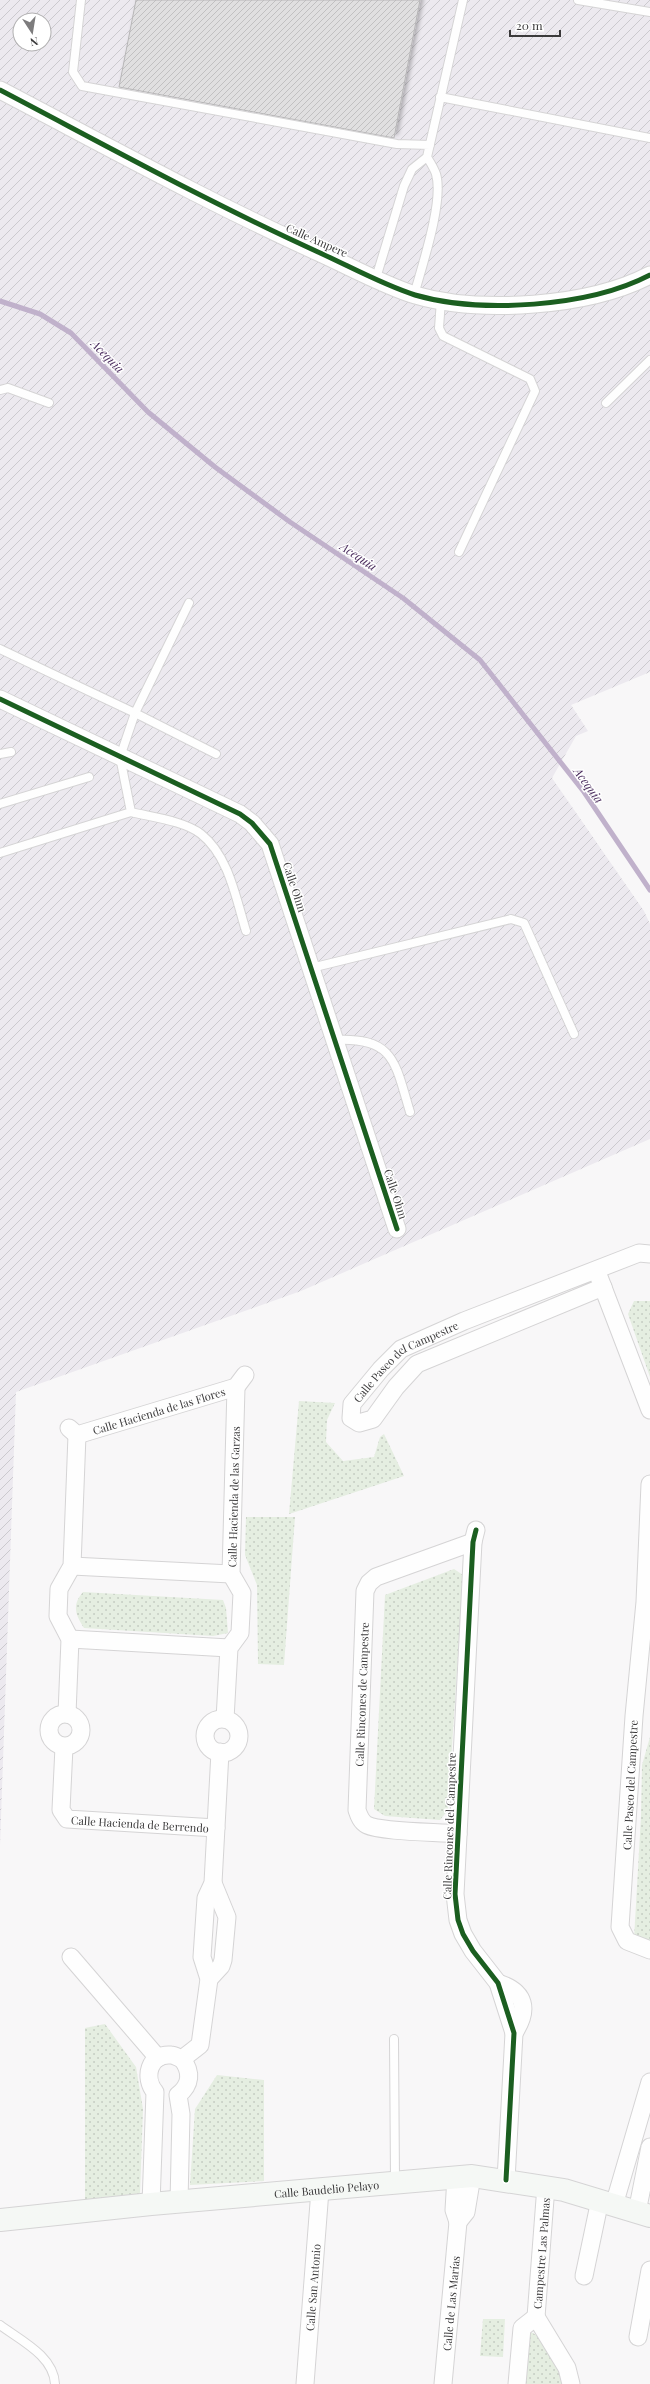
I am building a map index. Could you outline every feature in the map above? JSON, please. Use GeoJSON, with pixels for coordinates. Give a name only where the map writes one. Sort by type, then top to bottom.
{"type":"FeatureCollection","features":[{"type":"Feature","properties":{"kind":"street","name":"Calle Ampere"},"geometry":{"type":"LineString","coordinates":[[0,90],[274,232],[414,295],[469,304],[554,303],[600,293],[650,275]]}},
{"type":"Feature","properties":{"kind":"street","name":"Calle Ohm"},"geometry":{"type":"LineString","coordinates":[[0,699],[240,814],[261,832],[270,844],[397,1229]]}},
{"type":"Feature","properties":{"kind":"street","name":"Calle Paseo del Campestre"},"geometry":{"type":"LineString","coordinates":[[603,1287],[417,1364],[396,1387],[373,1419],[358,1423],[350,1418],[349,1413],[352,1404],[401,1349],[464,1321],[596,1271],[639,1253],[650,1254]]}},
{"type":"Feature","properties":{"kind":"street"},"geometry":{"type":"LineString","coordinates":[[596,1271],[650,1410]]}},
{"type":"Feature","properties":{"kind":"street"},"geometry":{"type":"LineString","coordinates":[[464,1321],[472,1341]]}},
{"type":"Feature","properties":{"kind":"street","name":"Calle Hacienda de las Flores"},"geometry":{"type":"LineString","coordinates":[[72,1566],[73,1431],[240,1381]]}},
{"type":"Feature","properties":{"kind":"street","name":"Calle Hacienda de las Garzas"},"geometry":{"type":"LineString","coordinates":[[229,1648],[240,1633],[242,1594],[231,1574],[240,1381]]}},
{"type":"Feature","properties":{"kind":"street","name":"Calle Paseo del Campestre"},"geometry":{"type":"LineString","coordinates":[[650,1484],[648,1603],[634,1716],[620,1927],[627,1941],[650,1950]]}},
{"type":"Feature","properties":{"kind":"street","name":"Calle Rincones de Campestre"},"geometry":{"type":"LineString","coordinates":[[458,1834],[375,1828],[362,1822],[359,1815],[358,1802],[365,1591],[369,1583],[376,1577],[474,1536]]}},
{"type":"Feature","properties":{"kind":"street","name":"Calle Rincones del Campestre"},"geometry":{"type":"LineString","coordinates":[[474,1536],[455,1894],[458,1920],[473,1951],[498,1983],[514,2033],[506,2180]]}},
{"type":"Feature","properties":{"kind":"street"},"geometry":{"type":"LineString","coordinates":[[67,1714],[70,1639],[58,1616],[58,1602],[59,1589],[72,1566],[231,1574]]}},
{"type":"Feature","properties":{"kind":"street"},"geometry":{"type":"LineString","coordinates":[[70,1639],[229,1648],[225,1719]]}},
{"type":"Feature","properties":{"kind":"street"},"geometry":{"type":"LineString","coordinates":[[67,1714],[77,1719],[81,1731],[75,1743],[64,1746],[53,1742],[49,1733],[49,1728],[55,1718],[67,1714]]}},
{"type":"Feature","properties":{"kind":"street"},"geometry":{"type":"LineString","coordinates":[[225,1719],[234,1724],[239,1738],[235,1747],[230,1751],[220,1752],[212,1749],[208,1744],[206,1731],[214,1721],[225,1719]]}},
{"type":"Feature","properties":{"kind":"street","name":"Calle Hacienda de Berrendo"},"geometry":{"type":"LineString","coordinates":[[64,1746],[61,1810],[67,1819],[216,1828]]}},
{"type":"Feature","properties":{"kind":"street"},"geometry":{"type":"LineString","coordinates":[[182,2060],[200,2046],[209,1979],[221,1966],[223,1960],[227,1917],[213,1883],[220,1752]]}},
{"type":"Feature","properties":{"kind":"street"},"geometry":{"type":"LineString","coordinates":[[71,1957],[158,2058]]}},
{"type":"Feature","properties":{"kind":"street"},"geometry":{"type":"LineString","coordinates":[[171,2054],[182,2060],[189,2068],[189,2083],[185,2090],[178,2095],[163,2096],[151,2087],[148,2076],[153,2062],[158,2058],[171,2054]]}},
{"type":"Feature","properties":{"kind":"street"},"geometry":{"type":"LineString","coordinates":[[584,2276],[607,2202],[645,2116],[650,2082]]}},
{"type":"Feature","properties":{"kind":"street"},"geometry":{"type":"LineString","coordinates":[[151,2204],[156,2092]]}},
{"type":"Feature","properties":{"kind":"street"},"geometry":{"type":"LineString","coordinates":[[178,2095],[181,2114],[179,2202]]}},
{"type":"Feature","properties":{"kind":"street"},"geometry":{"type":"LineString","coordinates":[[644,2214],[650,2148]]}},
{"type":"Feature","properties":{"kind":"street","name":"Calle Baudelio Pelayo"},"geometry":{"type":"LineString","coordinates":[[0,2220],[151,2204],[464,2177],[506,2180],[546,2186],[607,2202],[644,2214]]}},
{"type":"Feature","properties":{"kind":"street","name":"Calle de Las Marías"},"geometry":{"type":"LineString","coordinates":[[443,2384],[458,2222],[466,2212],[464,2177]]}},
{"type":"Feature","properties":{"kind":"street","name":"Campestre Las Palmas"},"geometry":{"type":"LineString","coordinates":[[517,2384],[521,2331],[526,2324],[536,2317],[546,2186]]}},
{"type":"Feature","properties":{"kind":"street","name":"Calle San Antonio"},"geometry":{"type":"LineString","coordinates":[[305,2384],[320,2190]]}},
{"type":"Feature","properties":{"kind":"street"},"geometry":{"type":"LineString","coordinates":[[638,2337],[650,2270]]}},
{"type":"Feature","properties":{"kind":"street"},"geometry":{"type":"LineString","coordinates":[[536,2317],[568,2368],[571,2384]]}},
{"type":"Feature","properties":{"kind":"lane"},"geometry":{"type":"LineString","coordinates":[[81,0],[73,72],[82,86],[397,144],[430,145]]}},
{"type":"Feature","properties":{"kind":"lane"},"geometry":{"type":"LineString","coordinates":[[376,278],[404,186],[412,169],[427,157],[463,0]]}},
{"type":"Feature","properties":{"kind":"lane"},"geometry":{"type":"LineString","coordinates":[[578,0],[650,12]]}},
{"type":"Feature","properties":{"kind":"lane"},"geometry":{"type":"LineString","coordinates":[[440,98],[650,138]]}},
{"type":"Feature","properties":{"kind":"lane"},"geometry":{"type":"LineString","coordinates":[[414,295],[429,238],[438,190],[436,174],[427,157]]}},
{"type":"Feature","properties":{"kind":"lane"},"geometry":{"type":"LineString","coordinates":[[441,300],[439,328],[443,336],[530,379],[535,391],[459,552]]}},
{"type":"Feature","properties":{"kind":"lane"},"geometry":{"type":"LineString","coordinates":[[606,403],[650,360]]}},
{"type":"Feature","properties":{"kind":"lane"},"geometry":{"type":"LineString","coordinates":[[0,390],[8,388],[49,403]]}},
{"type":"Feature","properties":{"kind":"lane"},"geometry":{"type":"LineString","coordinates":[[131,812],[120,757],[135,713],[188,603]]}},
{"type":"Feature","properties":{"kind":"lane"},"geometry":{"type":"LineString","coordinates":[[0,649],[135,713],[216,754]]}},
{"type":"Feature","properties":{"kind":"lane"},"geometry":{"type":"LineString","coordinates":[[0,754],[12,752]]}},
{"type":"Feature","properties":{"kind":"lane"},"geometry":{"type":"LineString","coordinates":[[0,804],[89,777]]}},
{"type":"Feature","properties":{"kind":"lane"},"geometry":{"type":"LineString","coordinates":[[0,851],[131,812],[175,823],[201,833],[214,849],[230,876],[246,931]]}},
{"type":"Feature","properties":{"kind":"lane"},"geometry":{"type":"LineString","coordinates":[[311,968],[511,919],[519,921],[524,923],[574,1034]]}},
{"type":"Feature","properties":{"kind":"lane"},"geometry":{"type":"LineString","coordinates":[[335,1040],[357,1039],[374,1044],[386,1051],[392,1058],[397,1068],[410,1112]]}},
{"type":"Feature","properties":{"kind":"lane"},"geometry":{"type":"LineString","coordinates":[[394,2039],[395,2182]]}},
{"type":"Feature","properties":{"kind":"lane"},"geometry":{"type":"LineString","coordinates":[[0,2325],[46,2360],[53,2370],[55,2384]]}},
{"type":"Feature","properties":{"kind":"shaded area"},"geometry":{"type":"Polygon","coordinates":[[[0,0],[650,0],[650,672],[571,705],[588,731],[576,736],[552,778],[644,911],[650,924],[650,1139],[301,1291],[16,1392],[0,1846],[0,0]]]}},
{"type":"Feature","properties":{"kind":"shaded area"},"geometry":{"type":"Polygon","coordinates":[[[634,1301],[650,1301],[650,1377],[628,1314],[634,1301]]]}},
{"type":"Feature","properties":{"kind":"shaded area"},"geometry":{"type":"Polygon","coordinates":[[[299,1401],[335,1403],[327,1420],[326,1442],[343,1461],[374,1457],[380,1437],[384,1434],[404,1476],[289,1514],[299,1401]]]}},
{"type":"Feature","properties":{"kind":"shaded area"},"geometry":{"type":"Polygon","coordinates":[[[246,1517],[295,1517],[284,1665],[258,1664],[257,1585],[245,1555],[246,1517]]]}},
{"type":"Feature","properties":{"kind":"shaded area"},"geometry":{"type":"Polygon","coordinates":[[[454,1569],[463,1575],[448,1810],[440,1820],[385,1816],[374,1809],[385,1595],[454,1569]]]}},
{"type":"Feature","properties":{"kind":"shaded area"},"geometry":{"type":"Polygon","coordinates":[[[83,1592],[223,1600],[226,1608],[228,1633],[213,1636],[84,1628],[78,1618],[76,1610],[77,1601],[83,1592]]]}},
{"type":"Feature","properties":{"kind":"shaded area"},"geometry":{"type":"Polygon","coordinates":[[[650,1737],[650,1942],[634,1939],[641,1816],[642,1765],[650,1737]]]}},
{"type":"Feature","properties":{"kind":"shaded area"},"geometry":{"type":"Polygon","coordinates":[[[105,2024],[136,2067],[143,2109],[140,2194],[85,2201],[85,2028],[105,2024]]]}},
{"type":"Feature","properties":{"kind":"shaded area"},"geometry":{"type":"Polygon","coordinates":[[[217,2075],[264,2080],[264,2181],[190,2185],[195,2109],[217,2075]]]}},
{"type":"Feature","properties":{"kind":"shaded area"},"geometry":{"type":"Polygon","coordinates":[[[483,2319],[505,2319],[503,2357],[480,2356],[483,2319]]]}},
{"type":"Feature","properties":{"kind":"shaded area"},"geometry":{"type":"Polygon","coordinates":[[[531,2332],[543,2341],[553,2354],[559,2369],[561,2384],[522,2384],[526,2335],[531,2332]]]}},
{"type":"Feature","properties":{"kind":"building"},"geometry":{"type":"Polygon","coordinates":[[[136,0],[420,0],[394,138],[119,87],[136,0]]]}},
{"type":"Feature","properties":{"kind":"waterway","name":"Acequia"},"geometry":{"type":"LineString","coordinates":[[0,301],[40,314],[71,333],[148,412],[215,467],[290,522],[403,598],[480,660],[584,792],[650,890]]}},
{"type":"Feature","properties":{"kind":"cycle path"},"geometry":{"type":"LineString","coordinates":[[0,90],[238,214],[378,281],[415,295],[441,301],[471,304],[534,304],[597,294],[625,286],[650,275]]}},
{"type":"Feature","properties":{"kind":"cycle path"},"geometry":{"type":"LineString","coordinates":[[0,699],[240,814],[252,823],[270,844],[397,1229]]}},
{"type":"Feature","properties":{"kind":"cycle path"},"geometry":{"type":"LineString","coordinates":[[476,1530],[473,1542],[455,1894],[458,1920],[463,1934],[473,1951],[498,1983],[514,2033],[506,2180]]}}]}
